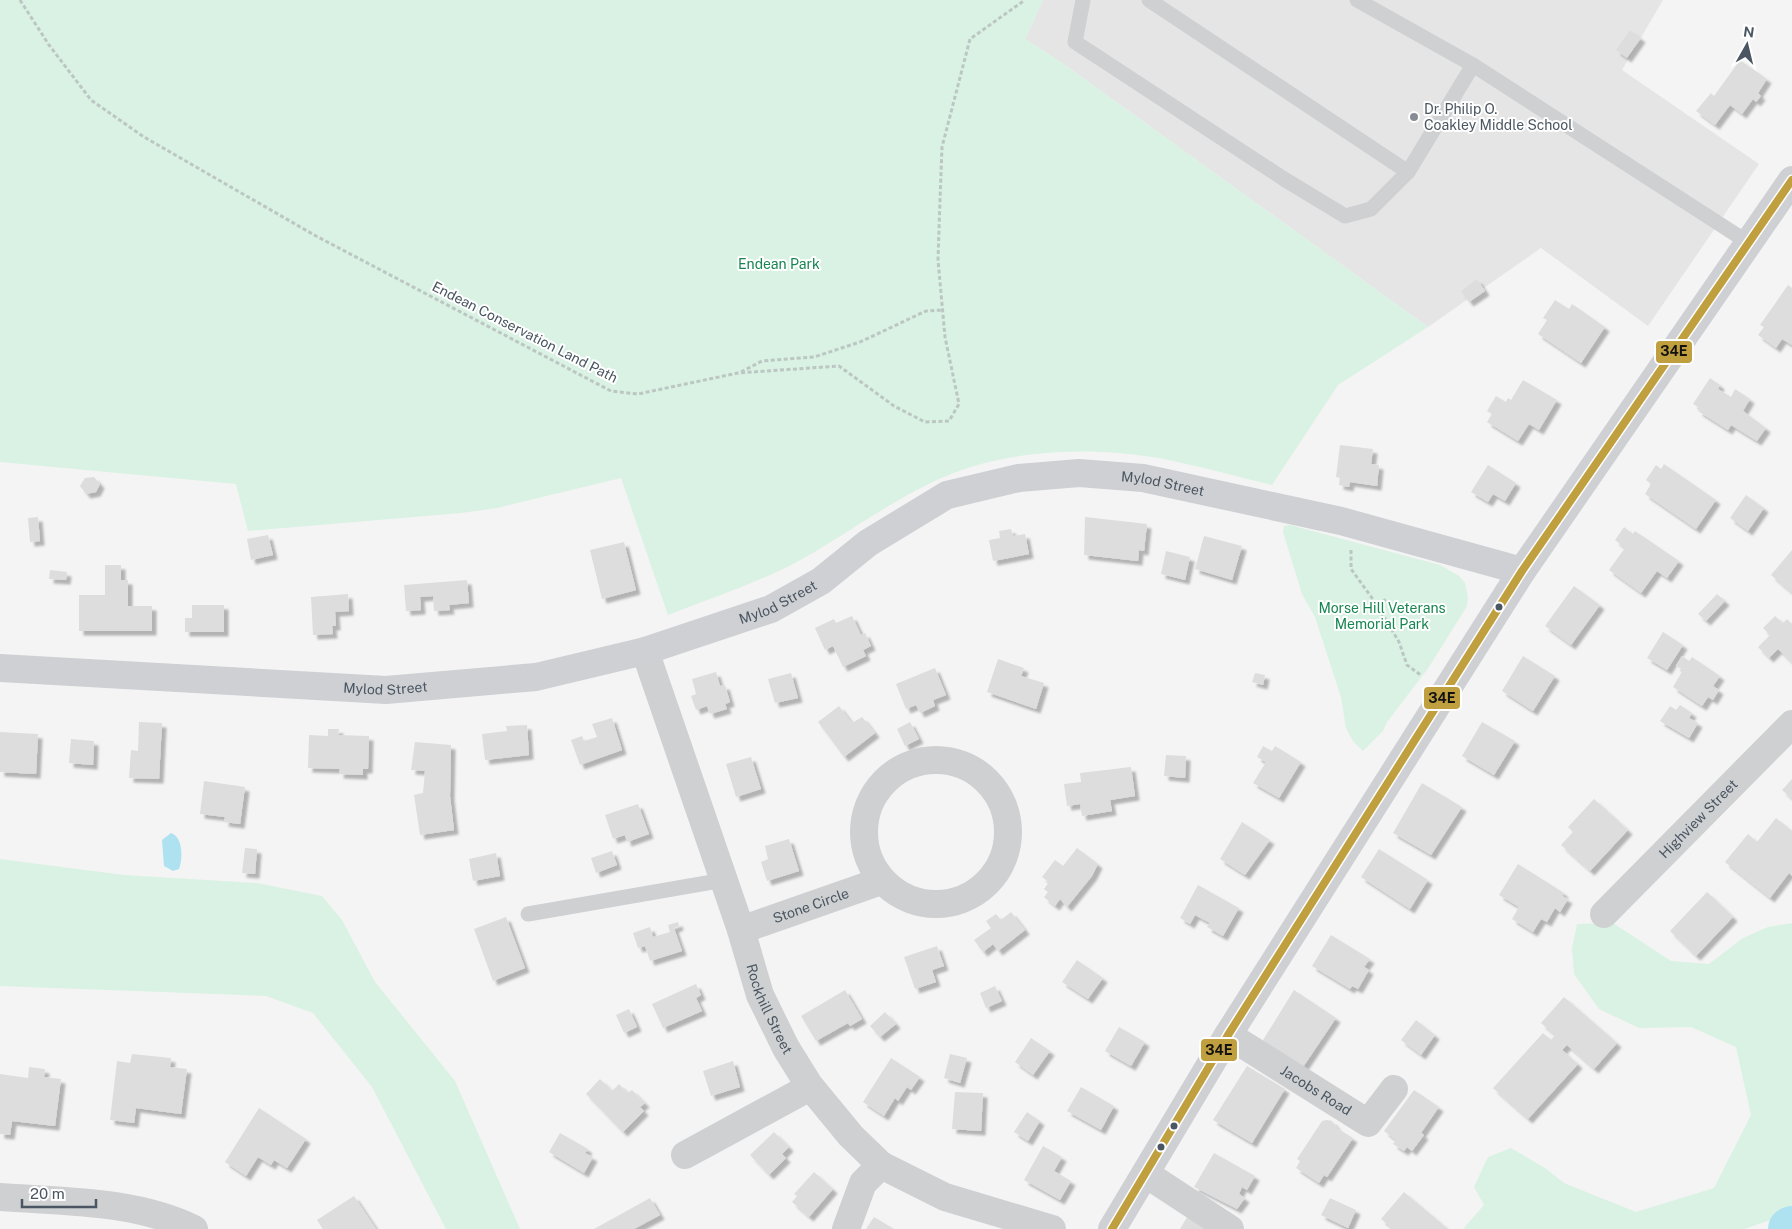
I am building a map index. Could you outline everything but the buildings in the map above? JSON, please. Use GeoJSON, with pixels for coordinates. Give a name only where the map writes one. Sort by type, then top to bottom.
{"type":"FeatureCollection","features":[{"type":"Feature","properties":{"kind":"street"},"geometry":{"type":"LineString","coordinates":[[1112,1229],[1228,1035],[1522,572],[1749,243],[1787,197]]}},
{"type":"Feature","properties":{"kind":"street","name":"Mylod Street"},"geometry":{"type":"LineString","coordinates":[[0,668],[386,690],[536,677],[645,651],[771,609],[821,581],[868,543],[947,495],[1019,478],[1079,474],[1143,478],[1341,521],[1522,572]]}},
{"type":"Feature","properties":{"kind":"street","name":"Rockhill Street"},"geometry":{"type":"LineString","coordinates":[[645,651],[741,930],[760,995],[786,1048],[810,1086],[851,1136],[881,1165],[945,1197],[1052,1229]]}},
{"type":"Feature","properties":{"kind":"street","name":"Highview Street"},"geometry":{"type":"LineString","coordinates":[[1604,914],[1792,724]]}},
{"type":"Feature","properties":{"kind":"street"},"geometry":{"type":"LineString","coordinates":[[929,760],[952,761],[973,770],[991,784],[1004,806],[1009,831],[1005,856],[993,878],[974,894],[950,904],[925,904],[901,897],[881,881],[867,854],[863,839],[864,816],[873,795],[887,777],[907,765],[929,760]]}},
{"type":"Feature","properties":{"kind":"street","name":"Stone Circle"},"geometry":{"type":"LineString","coordinates":[[741,930],[881,881]]}},
{"type":"Feature","properties":{"kind":"street","name":"Jacobs Road"},"geometry":{"type":"LineString","coordinates":[[1228,1035],[1368,1123],[1394,1089]]}},
{"type":"Feature","properties":{"kind":"street"},"geometry":{"type":"LineString","coordinates":[[685,1155],[810,1086]]}},
{"type":"Feature","properties":{"kind":"street"},"geometry":{"type":"LineString","coordinates":[[846,1229],[863,1183],[881,1165]]}},
{"type":"Feature","properties":{"kind":"street"},"geometry":{"type":"LineString","coordinates":[[1146,1174],[1230,1229]]}},
{"type":"Feature","properties":{"kind":"street"},"geometry":{"type":"LineString","coordinates":[[0,1196],[139,1209],[177,1221],[194,1229]]}},
{"type":"Feature","properties":{"kind":"lane"},"geometry":{"type":"LineString","coordinates":[[1084,0],[1075,42],[1284,179],[1345,216],[1371,209],[1408,172],[1473,65]]}},
{"type":"Feature","properties":{"kind":"lane"},"geometry":{"type":"LineString","coordinates":[[1149,0],[1408,172]]}},
{"type":"Feature","properties":{"kind":"lane"},"geometry":{"type":"LineString","coordinates":[[1357,0],[1473,65],[1749,243]]}},
{"type":"Feature","properties":{"kind":"lane"},"geometry":{"type":"LineString","coordinates":[[528,914],[724,880]]}},
{"type":"Feature","properties":{"kind":"path","name":"Endean Conservation Land Path"},"geometry":{"type":"LineString","coordinates":[[20,0],[49,45],[90,100],[144,136],[316,236],[611,391],[638,394],[738,373],[839,366],[894,406],[925,422],[949,421],[958,404],[945,337],[938,260],[942,147],[970,39],[1025,0]]}},
{"type":"Feature","properties":{"kind":"path"},"geometry":{"type":"LineString","coordinates":[[738,373],[762,362],[814,357],[860,342],[926,311],[943,310]]}},
{"type":"Feature","properties":{"kind":"path"},"geometry":{"type":"LineString","coordinates":[[1354,542],[1350,557],[1351,569],[1377,605],[1399,642],[1407,665],[1422,676]]}},
{"type":"Feature","properties":{"kind":"path"},"geometry":{"type":"LineString","coordinates":[[1377,605],[1387,599]]}},
{"type":"Feature","properties":{"kind":"shaded area","name":"Dr. Philip O. Coakley Middle School"},"geometry":{"type":"Polygon","coordinates":[[[1043,0],[1663,0],[1622,70],[1759,164],[1648,326],[1541,248],[1428,327],[1065,65],[1025,39],[1043,0]]]}},
{"type":"Feature","properties":{"kind":"green space","name":"Endean Park"},"geometry":{"type":"Polygon","coordinates":[[[0,0],[1043,0],[1025,39],[1065,65],[1428,327],[1338,385],[1272,485],[1201,467],[1135,455],[1065,452],[1042,453],[996,460],[974,466],[926,485],[791,565],[668,615],[621,478],[497,508],[461,513],[248,531],[236,484],[0,462],[0,0]]]}},
{"type":"Feature","properties":{"kind":"green space","name":"Morse Hill Veterans Memorial Park"},"geometry":{"type":"Polygon","coordinates":[[[1290,525],[1440,565],[1459,576],[1465,583],[1468,598],[1467,606],[1429,667],[1387,722],[1383,731],[1363,751],[1353,741],[1346,728],[1341,697],[1315,617],[1302,594],[1283,532],[1284,526],[1290,525]]]}},
{"type":"Feature","properties":{"kind":"green space"},"geometry":{"type":"Polygon","coordinates":[[[0,859],[124,875],[257,883],[322,896],[342,920],[375,982],[455,1081],[520,1229],[446,1229],[372,1087],[313,1013],[266,996],[0,986],[0,859]]]}},
{"type":"Feature","properties":{"kind":"green space"},"geometry":{"type":"Polygon","coordinates":[[[1613,923],[1671,961],[1709,964],[1743,938],[1768,927],[1792,923],[1792,1213],[1744,1229],[1463,1229],[1484,1205],[1474,1187],[1488,1157],[1511,1148],[1545,1168],[1564,1183],[1636,1212],[1714,1188],[1751,1115],[1736,1047],[1691,1027],[1639,1028],[1599,1009],[1574,974],[1572,948],[1577,924],[1613,923]]]}},
{"type":"Feature","properties":{"kind":"water"},"geometry":{"type":"Polygon","coordinates":[[[171,833],[178,839],[181,848],[179,869],[173,871],[164,866],[162,840],[171,833]]]}},
{"type":"Feature","properties":{"kind":"transit line","name":"34E"},"geometry":{"type":"LineString","coordinates":[[1112,1229],[1228,1035],[1522,571],[1792,180]]}},
{"type":"Feature","properties":{"kind":"place","name":"Dr. Philip O. Coakley Middle School"},"geometry":{"type":"Point","coordinates":[1414,117]}}]}
